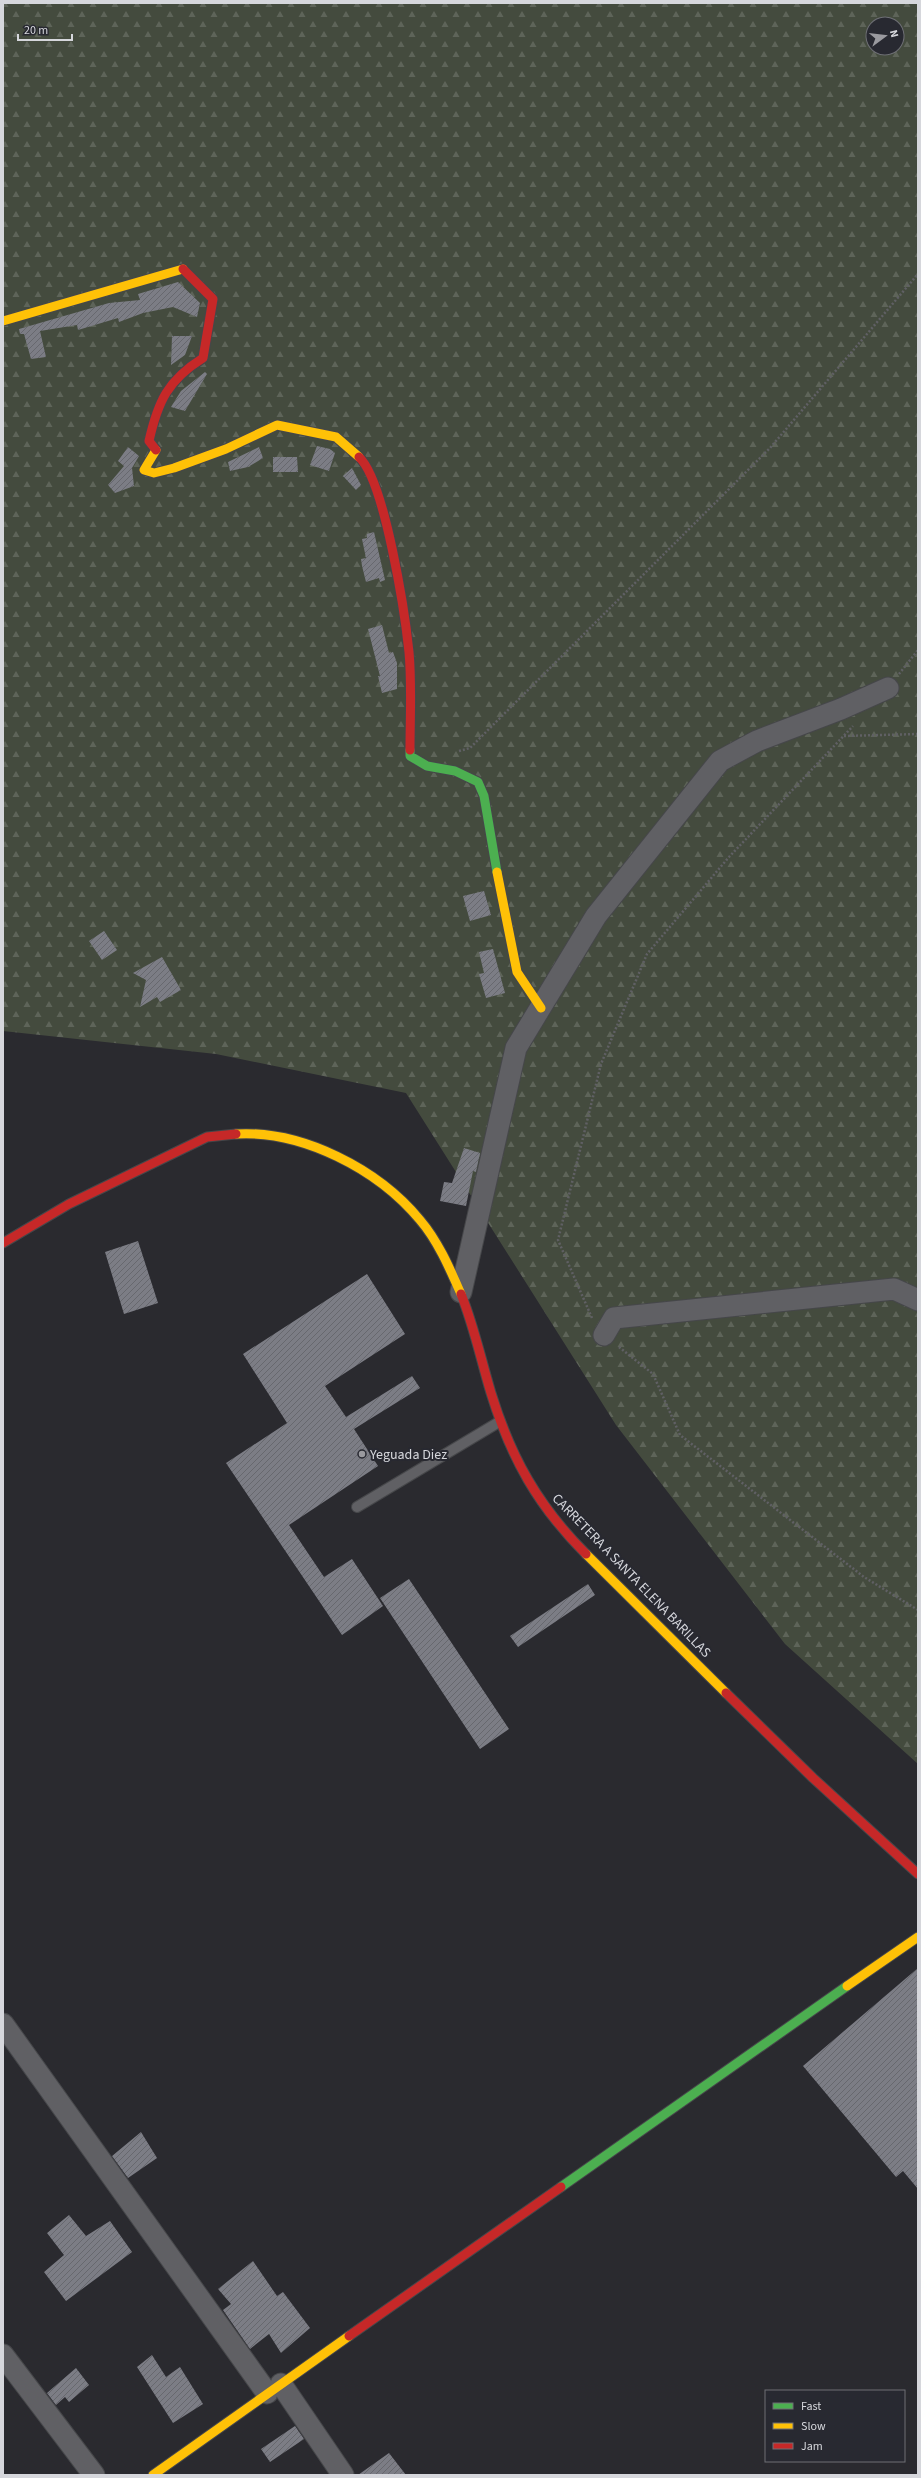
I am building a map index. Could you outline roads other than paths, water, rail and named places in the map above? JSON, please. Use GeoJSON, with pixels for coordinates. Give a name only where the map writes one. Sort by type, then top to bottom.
{"type":"FeatureCollection","features":[{"type":"Feature","properties":{"kind":"street"},"geometry":{"type":"LineString","coordinates":[[3,321],[182,268],[213,299],[203,358],[184,369],[168,385],[154,412],[148,441],[157,451],[144,470],[154,473],[174,468],[226,448],[277,425],[336,437],[366,464],[379,495],[398,581],[410,653],[410,756],[427,766],[455,771],[478,782],[484,796],[498,881],[517,972],[541,1008]]}},
{"type":"Feature","properties":{"kind":"street"},"geometry":{"type":"LineString","coordinates":[[461,1292],[516,1048],[596,916],[720,761],[757,741],[841,709],[888,688]]}},
{"type":"Feature","properties":{"kind":"street","name":"CARRETERA A SANTA ELENA BARILLAS"},"geometry":{"type":"LineString","coordinates":[[3,1243],[69,1204],[207,1137],[232,1132],[264,1135],[310,1143],[344,1158],[378,1179],[419,1218],[441,1252],[461,1292],[499,1422],[513,1455],[529,1485],[555,1519],[687,1654],[872,1833],[918,1874]]}},
{"type":"Feature","properties":{"kind":"street"},"geometry":{"type":"LineString","coordinates":[[604,1336],[614,1318],[894,1290],[918,1300]]}},
{"type":"Feature","properties":{"kind":"street"},"geometry":{"type":"LineString","coordinates":[[153,2475],[274,2388],[918,1937]]}},
{"type":"Feature","properties":{"kind":"street"},"geometry":{"type":"LineString","coordinates":[[3,2024],[274,2388],[344,2475]]}},
{"type":"Feature","properties":{"kind":"street"},"geometry":{"type":"LineString","coordinates":[[3,2355],[94,2475]]}},
{"type":"Feature","properties":{"kind":"lane"},"geometry":{"type":"LineString","coordinates":[[357,1507],[499,1422]]}},
{"type":"Feature","properties":{"kind":"place","name":"Yeguada Diez"},"geometry":{"type":"Point","coordinates":[362,1454]}}]}
